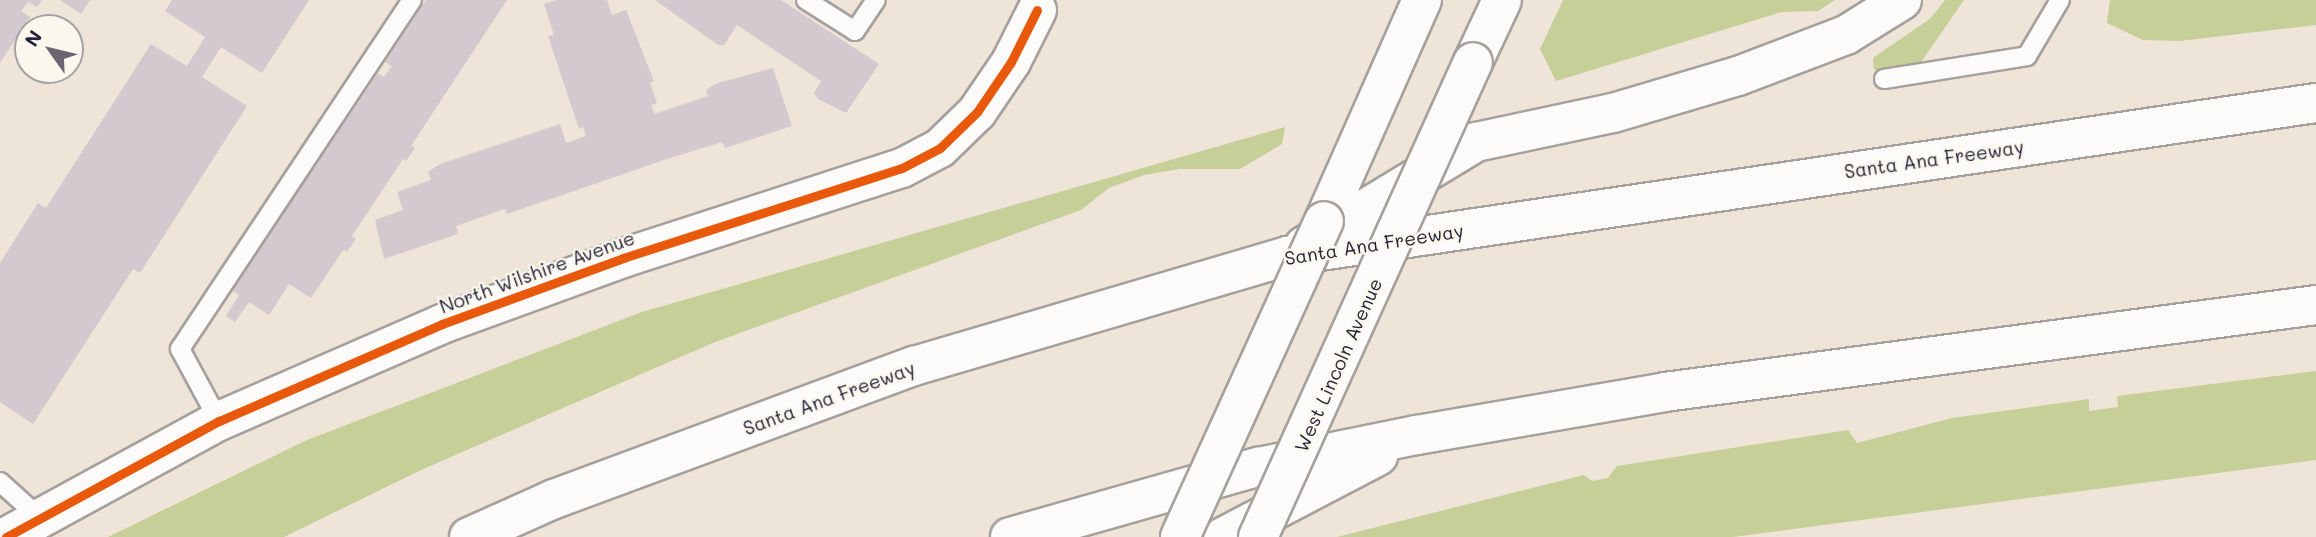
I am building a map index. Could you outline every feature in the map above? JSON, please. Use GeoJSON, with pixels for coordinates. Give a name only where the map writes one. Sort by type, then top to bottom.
{"type":"FeatureCollection","features":[{"type":"Feature","properties":{"kind":"main road"},"geometry":{"type":"LineString","coordinates":[[1180,537],[1422,0]]}},
{"type":"Feature","properties":{"kind":"main road","name":"West Lincoln Avenue"},"geometry":{"type":"LineString","coordinates":[[1258,537],[1502,0]]}},
{"type":"Feature","properties":{"kind":"main road"},"geometry":{"type":"LineString","coordinates":[[1287,256],[1476,142],[1613,113],[1738,76],[1846,35],[1902,0]]}},
{"type":"Feature","properties":{"kind":"main road","name":"North Wilshire Avenue"},"geometry":{"type":"LineString","coordinates":[[6,537],[219,421],[442,324],[623,258],[902,168],[940,148],[977,111],[1011,62],[1037,10]]}},
{"type":"Feature","properties":{"kind":"main road","name":"Santa Ana Freeway"},"geometry":{"type":"LineString","coordinates":[[470,537],[554,499],[914,366],[1287,256],[2316,103]]}},
{"type":"Feature","properties":{"kind":"main road"},"geometry":{"type":"LineString","coordinates":[[1010,537],[1258,467],[1417,435],[1665,392],[2316,305]]}},
{"type":"Feature","properties":{"kind":"main road"},"geometry":{"type":"LineString","coordinates":[[1223,537],[1417,435]]}},
{"type":"Feature","properties":{"kind":"lane"},"geometry":{"type":"LineString","coordinates":[[219,421],[180,349],[412,0]]}},
{"type":"Feature","properties":{"kind":"lane"},"geometry":{"type":"LineString","coordinates":[[806,0],[855,32],[876,0]]}},
{"type":"Feature","properties":{"kind":"lane"},"geometry":{"type":"LineString","coordinates":[[1884,79],[2027,56],[2060,0]]}},
{"type":"Feature","properties":{"kind":"lane"},"geometry":{"type":"LineString","coordinates":[[0,482],[40,518]]}},
{"type":"Feature","properties":{"kind":"green space"},"geometry":{"type":"Polygon","coordinates":[[[1563,0],[1835,0],[1818,11],[1782,12],[1556,81],[1540,49],[1563,0]]]}},
{"type":"Feature","properties":{"kind":"green space"},"geometry":{"type":"Polygon","coordinates":[[[1945,0],[1964,0],[1919,65],[1874,70],[1873,58],[1931,18],[1945,0]]]}},
{"type":"Feature","properties":{"kind":"green space"},"geometry":{"type":"Polygon","coordinates":[[[2110,0],[2316,0],[2316,25],[2180,41],[2143,40],[2107,23],[2110,0]]]}},
{"type":"Feature","properties":{"kind":"green space"},"geometry":{"type":"Polygon","coordinates":[[[1285,127],[1282,144],[1240,169],[1180,169],[1144,175],[1109,188],[1081,210],[715,342],[421,470],[284,537],[108,537],[307,440],[642,312],[1285,127]]]}},
{"type":"Feature","properties":{"kind":"green space"},"geometry":{"type":"Polygon","coordinates":[[[2316,371],[2316,460],[1733,537],[1337,537],[1584,475],[1592,481],[1608,478],[1617,466],[1848,430],[1857,443],[1952,418],[2089,399],[2089,411],[2118,407],[2117,396],[2316,371]]]}},
{"type":"Feature","properties":{"kind":"building"},"geometry":{"type":"Polygon","coordinates":[[[0,0],[42,0],[37,7],[28,2],[21,11],[26,14],[14,14],[14,42],[0,63],[0,0]]]}},
{"type":"Feature","properties":{"kind":"building"},"geometry":{"type":"Polygon","coordinates":[[[60,0],[90,0],[81,14],[60,0]]]}},
{"type":"Feature","properties":{"kind":"building"},"geometry":{"type":"Polygon","coordinates":[[[172,0],[309,0],[262,73],[221,47],[202,77],[247,106],[140,273],[133,269],[33,424],[0,402],[0,263],[38,203],[46,208],[151,44],[187,66],[205,37],[165,11],[172,0]]]}},
{"type":"Feature","properties":{"kind":"building"},"geometry":{"type":"Polygon","coordinates":[[[426,0],[507,0],[411,146],[415,148],[406,161],[403,159],[352,236],[356,239],[347,252],[343,250],[311,298],[289,284],[269,315],[249,302],[235,322],[226,316],[239,295],[232,290],[378,73],[384,77],[392,66],[385,62],[426,0]]]}},
{"type":"Feature","properties":{"kind":"building"},"geometry":{"type":"Polygon","coordinates":[[[557,0],[607,0],[612,15],[626,10],[654,81],[650,83],[657,103],[651,105],[654,114],[708,96],[706,90],[718,83],[773,68],[792,126],[725,148],[722,142],[507,214],[505,209],[456,226],[458,234],[384,259],[375,220],[403,210],[397,192],[431,180],[428,172],[440,164],[560,124],[566,143],[586,136],[583,127],[579,129],[548,36],[554,35],[544,4],[557,0]]]}},
{"type":"Feature","properties":{"kind":"building"},"geometry":{"type":"Polygon","coordinates":[[[655,0],[781,0],[879,64],[846,113],[818,99],[814,93],[821,81],[737,25],[724,45],[718,45],[655,0]]]}},
{"type":"Feature","properties":{"kind":"cycle path"},"geometry":{"type":"LineString","coordinates":[[6,537],[219,421],[442,324],[623,258],[902,168],[940,148],[977,112],[1011,62],[1037,10]]}}]}
